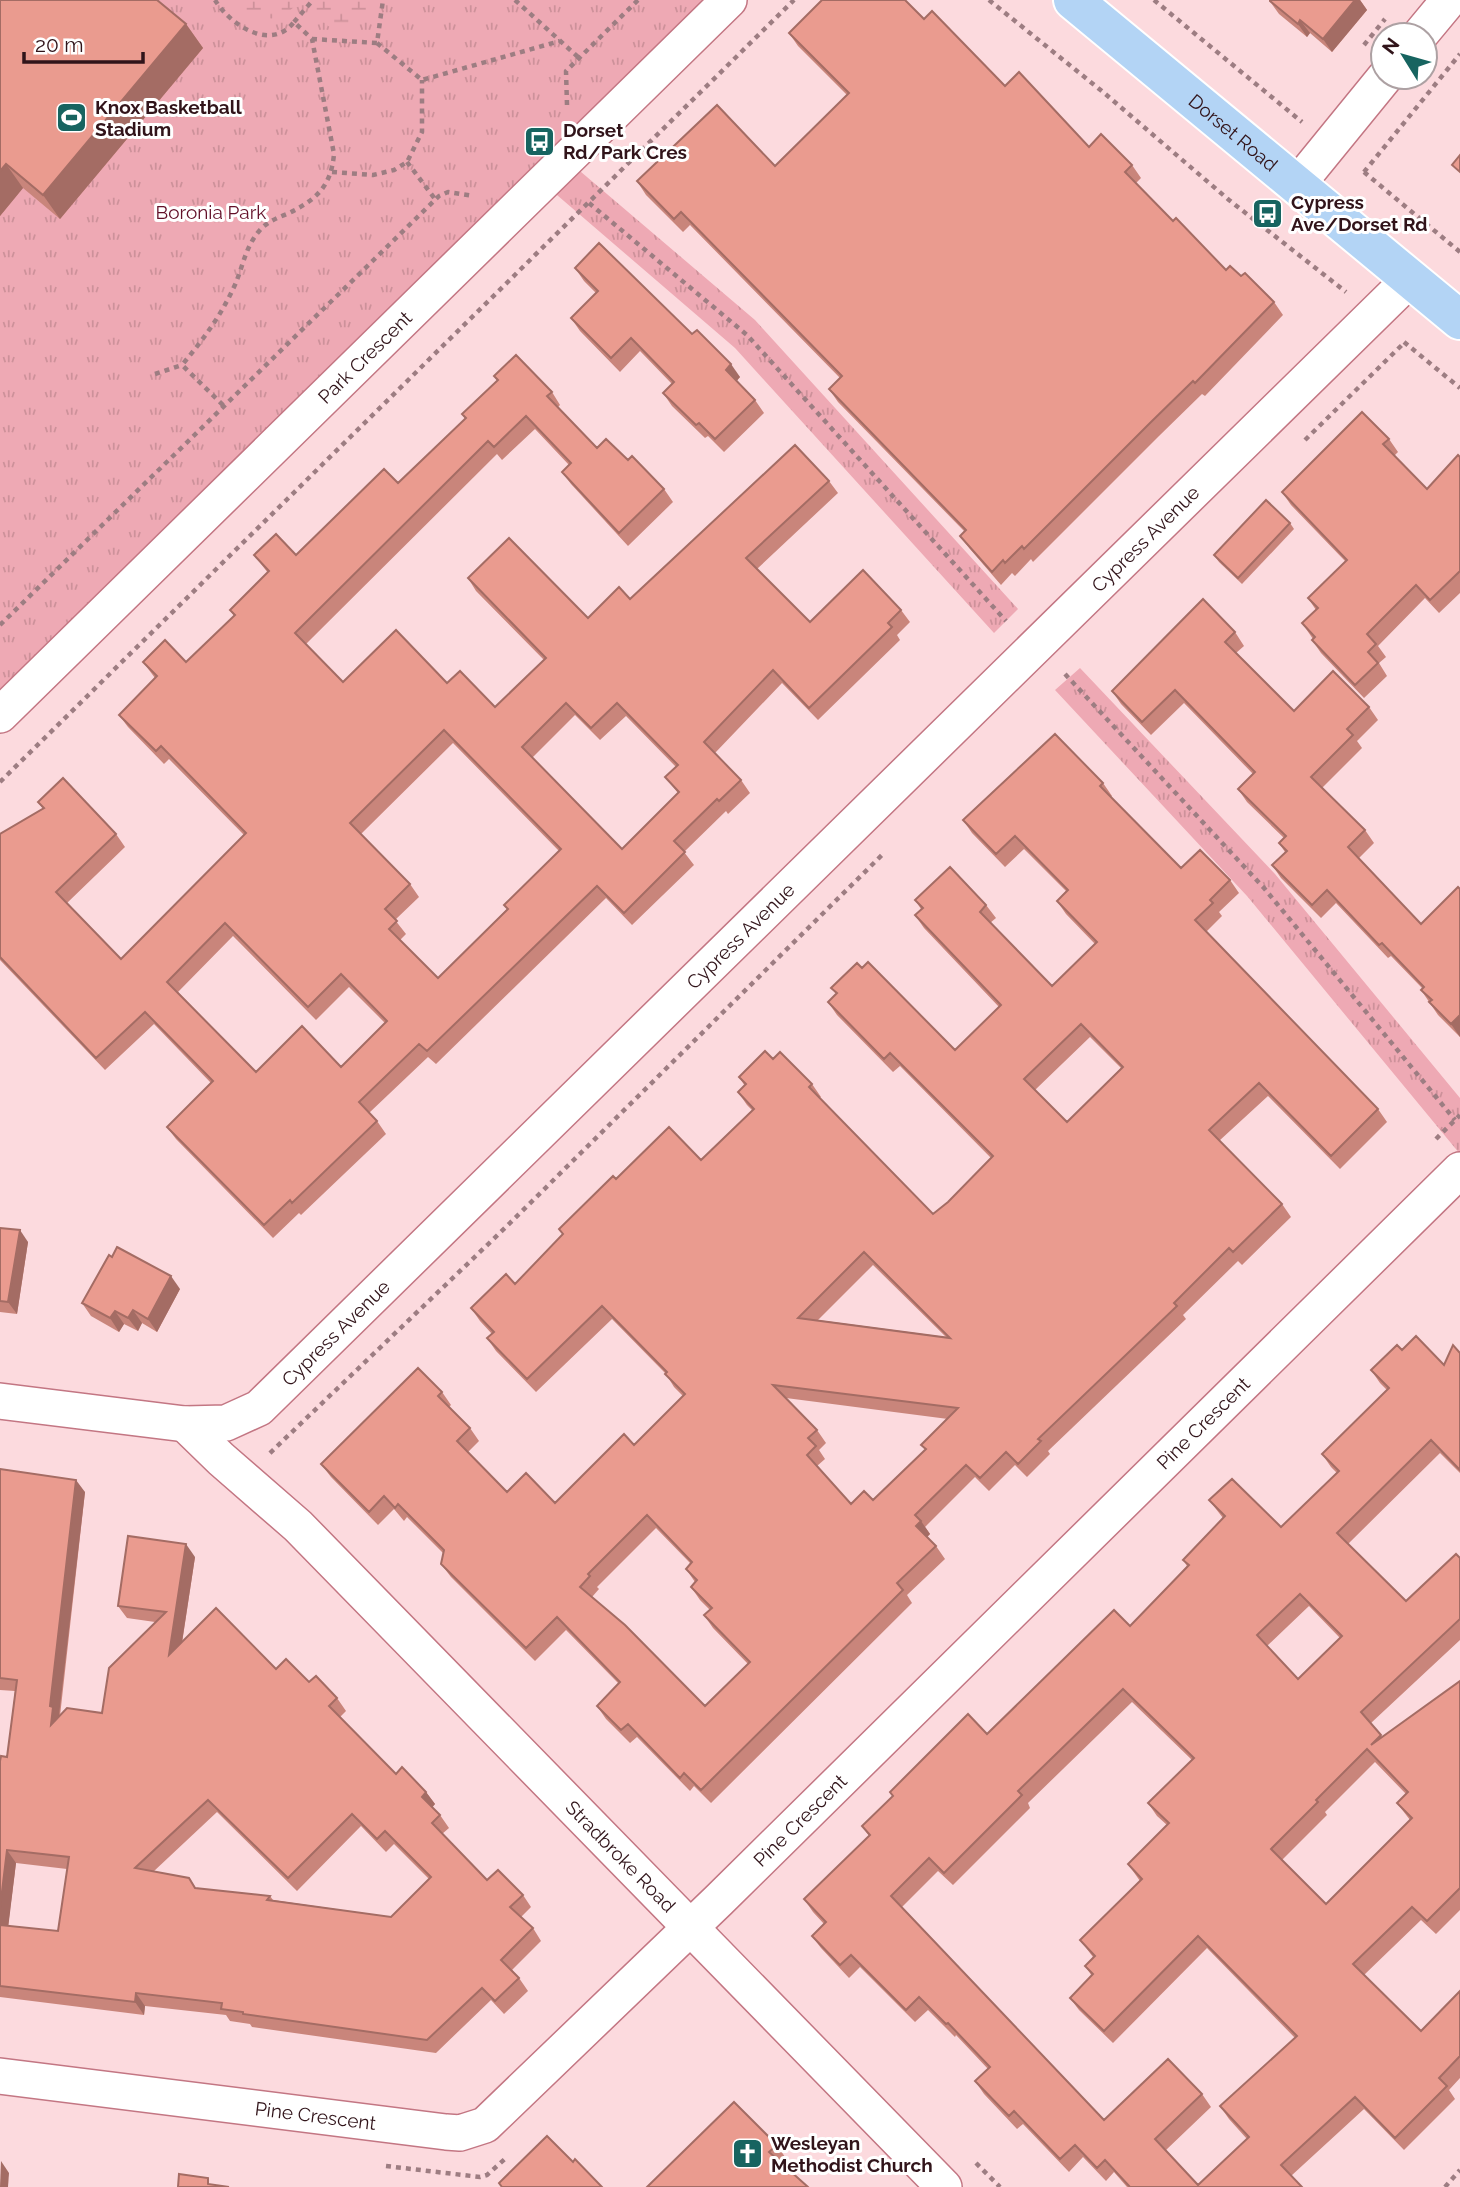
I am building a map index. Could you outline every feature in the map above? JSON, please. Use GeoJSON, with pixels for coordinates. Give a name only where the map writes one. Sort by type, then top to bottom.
{"type":"FeatureCollection","features":[{"type":"Feature","properties":{"kind":"main road","name":"Dorset Road"},"geometry":{"type":"LineString","coordinates":[[1073,0],[1460,320]]}},
{"type":"Feature","properties":{"kind":"street","name":"Park Crescent"},"geometry":{"type":"LineString","coordinates":[[0,715],[729,0]]}},
{"type":"Feature","properties":{"kind":"street"},"geometry":{"type":"LineString","coordinates":[[1432,21],[1449,0]]}},
{"type":"Feature","properties":{"kind":"street"},"geometry":{"type":"LineString","coordinates":[[1297,185],[1374,91]]}},
{"type":"Feature","properties":{"kind":"street","name":"Cypress Avenue"},"geometry":{"type":"LineString","coordinates":[[0,1401],[185,1424],[226,1423],[260,1408],[1410,279]]}},
{"type":"Feature","properties":{"kind":"street","name":"Pine Crescent"},"geometry":{"type":"LineString","coordinates":[[0,2076],[460,2133],[485,2125],[691,1927],[1460,1170]]}},
{"type":"Feature","properties":{"kind":"street","name":"Stradbroke Road"},"geometry":{"type":"LineString","coordinates":[[226,1423],[298,1526]]}},
{"type":"Feature","properties":{"kind":"street","name":"Stradbroke Road"},"geometry":{"type":"LineString","coordinates":[[185,1424],[298,1526],[944,2187]]}},
{"type":"Feature","properties":{"kind":"path"},"geometry":{"type":"LineString","coordinates":[[215,0],[235,22],[248,30],[273,37],[283,33],[313,0]]}},
{"type":"Feature","properties":{"kind":"path"},"geometry":{"type":"LineString","coordinates":[[376,43],[383,0]]}},
{"type":"Feature","properties":{"kind":"path"},"geometry":{"type":"LineString","coordinates":[[515,0],[579,57]]}},
{"type":"Feature","properties":{"kind":"path"},"geometry":{"type":"LineString","coordinates":[[564,112],[567,105],[566,71],[638,0]]}},
{"type":"Feature","properties":{"kind":"path"},"geometry":{"type":"LineString","coordinates":[[0,782],[794,0]]}},
{"type":"Feature","properties":{"kind":"path"},"geometry":{"type":"LineString","coordinates":[[989,0],[1103,92],[1229,200],[1341,289]]}},
{"type":"Feature","properties":{"kind":"path"},"geometry":{"type":"LineString","coordinates":[[1154,0],[1301,121]]}},
{"type":"Feature","properties":{"kind":"path"},"geometry":{"type":"LineString","coordinates":[[155,374],[182,365],[214,324],[235,287],[244,254],[262,228],[313,199],[324,188],[332,172],[334,154],[312,39],[294,22]]}},
{"type":"Feature","properties":{"kind":"path"},"geometry":{"type":"LineString","coordinates":[[312,39],[376,43],[422,80]]}},
{"type":"Feature","properties":{"kind":"path"},"geometry":{"type":"LineString","coordinates":[[422,80],[560,41]]}},
{"type":"Feature","properties":{"kind":"path"},"geometry":{"type":"LineString","coordinates":[[1460,54],[1364,172],[1460,252]]}},
{"type":"Feature","properties":{"kind":"path"},"geometry":{"type":"LineString","coordinates":[[332,172],[373,175],[394,170],[407,162],[422,132],[422,80]]}},
{"type":"Feature","properties":{"kind":"path"},"geometry":{"type":"LineString","coordinates":[[407,162],[435,199]]}},
{"type":"Feature","properties":{"kind":"path"},"geometry":{"type":"LineString","coordinates":[[0,625],[435,199],[448,192],[480,195]]}},
{"type":"Feature","properties":{"kind":"path"},"geometry":{"type":"LineString","coordinates":[[589,203],[747,335],[1006,621]]}},
{"type":"Feature","properties":{"kind":"path"},"geometry":{"type":"LineString","coordinates":[[1296,448],[1405,342],[1460,388]]}},
{"type":"Feature","properties":{"kind":"path"},"geometry":{"type":"LineString","coordinates":[[182,365],[224,406]]}},
{"type":"Feature","properties":{"kind":"path"},"geometry":{"type":"LineString","coordinates":[[1057,683],[1074,665]]}},
{"type":"Feature","properties":{"kind":"path"},"geometry":{"type":"LineString","coordinates":[[1065,674],[1264,888],[1455,1120]]}},
{"type":"Feature","properties":{"kind":"path"},"geometry":{"type":"LineString","coordinates":[[274,1451],[506,1227],[888,848]]}},
{"type":"Feature","properties":{"kind":"path"},"geometry":{"type":"LineString","coordinates":[[1445,2187],[1460,2170]]}},
{"type":"Feature","properties":{"kind":"green space","name":"Boronia Park"},"geometry":{"type":"Polygon","coordinates":[[[0,0],[729,0],[567,160],[755,320],[1018,609],[994,633],[735,348],[543,183],[0,715],[0,0]]]}},
{"type":"Feature","properties":{"kind":"green space"},"geometry":{"type":"Polygon","coordinates":[[[235,0],[302,0],[280,19],[255,15],[235,0]]]}},
{"type":"Feature","properties":{"kind":"green space"},"geometry":{"type":"Polygon","coordinates":[[[307,0],[374,0],[360,21],[354,26],[339,30],[324,22],[307,0]]]}},
{"type":"Feature","properties":{"kind":"green space"},"geometry":{"type":"Polygon","coordinates":[[[552,0],[593,0],[577,20],[552,0]]]}},
{"type":"Feature","properties":{"kind":"green space"},"geometry":{"type":"Polygon","coordinates":[[[1080,668],[1275,874],[1460,1098],[1460,1154],[1247,896],[1055,690],[1080,668]]]}},
{"type":"Feature","properties":{"kind":"building","name":"Knox Basketball Stadium"},"geometry":{"type":"Polygon","coordinates":[[[0,0],[157,0],[186,24],[43,195],[6,164],[0,171],[0,0]]]}},
{"type":"Feature","properties":{"kind":"building"},"geometry":{"type":"Polygon","coordinates":[[[822,0],[905,0],[924,19],[932,11],[1005,86],[1019,72],[1089,147],[1101,134],[1132,165],[1125,172],[1173,221],[1176,218],[1226,270],[1230,266],[1241,276],[1245,273],[1274,302],[1024,549],[1022,546],[992,572],[960,536],[966,530],[829,389],[842,376],[681,212],[674,219],[637,181],[717,105],[775,166],[849,93],[789,33],[822,0]]]}},
{"type":"Feature","properties":{"kind":"building"},"geometry":{"type":"Polygon","coordinates":[[[1270,0],[1355,0],[1323,39],[1300,20],[1298,24],[1270,0]]]}},
{"type":"Feature","properties":{"kind":"building"},"geometry":{"type":"Polygon","coordinates":[[[1460,155],[1460,172],[1452,165],[1460,155]]]}},
{"type":"Feature","properties":{"kind":"building"},"geometry":{"type":"Polygon","coordinates":[[[599,243],[692,334],[697,330],[731,364],[726,370],[755,400],[715,439],[699,423],[696,425],[663,393],[674,382],[631,338],[611,358],[571,318],[598,291],[575,268],[599,243]]]}},
{"type":"Feature","properties":{"kind":"building"},"geometry":{"type":"Polygon","coordinates":[[[516,355],[552,392],[547,396],[597,448],[606,439],[628,460],[632,456],[664,489],[619,533],[562,472],[571,463],[526,416],[494,447],[488,441],[295,633],[343,682],[396,630],[447,683],[460,671],[495,707],[546,658],[468,578],[509,538],[588,618],[619,587],[630,599],[795,445],[829,481],[746,558],[810,622],[863,570],[901,610],[888,623],[892,627],[809,708],[773,670],[704,742],[741,780],[719,801],[717,799],[674,841],[685,852],[624,913],[597,886],[427,1051],[419,1044],[359,1102],[377,1121],[292,1203],[290,1200],[264,1225],[167,1127],[213,1081],[145,1012],[96,1058],[0,957],[0,834],[44,808],[38,802],[63,778],[116,834],[56,892],[121,959],[246,833],[161,746],[156,751],[119,715],[157,676],[143,662],[165,640],[186,662],[235,615],[230,610],[269,571],[254,555],[276,534],[296,555],[384,469],[398,483],[466,418],[462,414],[498,380],[494,376],[516,355]],[[566,703],[522,747],[622,849],[679,792],[665,777],[678,765],[617,703],[591,728],[566,703]],[[444,730],[350,823],[410,884],[385,909],[397,921],[389,929],[438,978],[508,909],[504,905],[561,849],[444,730]],[[225,923],[167,982],[256,1072],[302,1026],[341,1067],[387,1021],[341,974],[308,1007],[225,923]]]}},
{"type":"Feature","properties":{"kind":"building"},"geometry":{"type":"Polygon","coordinates":[[[1362,412],[1389,439],[1383,444],[1427,489],[1458,455],[1460,457],[1460,571],[1430,600],[1416,585],[1367,634],[1376,644],[1368,652],[1378,663],[1355,685],[1312,640],[1315,637],[1302,623],[1318,608],[1308,598],[1347,560],[1282,492],[1362,412]]]}},
{"type":"Feature","properties":{"kind":"building"},"geometry":{"type":"Polygon","coordinates":[[[1266,500],[1290,523],[1238,578],[1214,555],[1266,500]]]}},
{"type":"Feature","properties":{"kind":"building"},"geometry":{"type":"Polygon","coordinates":[[[1203,599],[1235,632],[1225,642],[1294,711],[1333,671],[1369,707],[1347,729],[1353,735],[1311,777],[1365,830],[1348,847],[1421,924],[1458,887],[1460,889],[1460,1015],[1451,1024],[1429,1002],[1432,1000],[1421,990],[1424,987],[1382,943],[1379,945],[1327,890],[1312,905],[1272,865],[1287,851],[1279,843],[1286,836],[1238,789],[1255,772],[1175,690],[1142,722],[1112,691],[1203,599]]]}},
{"type":"Feature","properties":{"kind":"building"},"geometry":{"type":"Polygon","coordinates":[[[1055,734],[1103,783],[1100,786],[1181,868],[1200,850],[1230,880],[1210,900],[1213,903],[1195,920],[1378,1109],[1331,1156],[1259,1083],[1209,1130],[1282,1204],[1233,1252],[1229,1248],[1174,1303],[1177,1306],[1038,1439],[1041,1441],[1018,1464],[1006,1452],[980,1478],[966,1465],[915,1515],[921,1521],[916,1526],[936,1546],[897,1583],[903,1590],[701,1790],[684,1773],[680,1778],[628,1724],[621,1730],[597,1706],[620,1682],[557,1617],[526,1648],[441,1564],[444,1550],[398,1504],[395,1508],[384,1496],[369,1512],[321,1464],[418,1368],[442,1392],[438,1396],[470,1428],[457,1441],[507,1492],[526,1473],[555,1503],[624,1434],[634,1445],[685,1394],[602,1306],[527,1379],[487,1338],[494,1332],[471,1308],[506,1274],[515,1284],[563,1234],[559,1229],[613,1176],[616,1179],[669,1127],[701,1160],[754,1109],[738,1092],[746,1084],[739,1077],[765,1051],[773,1059],[780,1052],[812,1084],[809,1087],[933,1214],[948,1202],[993,1156],[890,1053],[884,1059],[828,1002],[837,993],[831,988],[857,963],[862,968],[868,962],[955,1050],[1001,1005],[915,915],[923,908],[915,900],[950,867],[986,905],[980,912],[1052,986],[1097,942],[1057,901],[1068,890],[1015,836],[996,854],[963,820],[1055,734]],[[1081,1024],[1024,1079],[1067,1122],[1123,1067],[1081,1024]],[[864,1252],[798,1318],[950,1338],[864,1252]],[[773,1385],[817,1430],[808,1438],[816,1446],[807,1455],[851,1504],[864,1491],[873,1500],[926,1449],[921,1445],[958,1408],[773,1385]],[[647,1515],[588,1574],[590,1576],[580,1587],[625,1625],[705,1706],[750,1662],[704,1615],[712,1608],[691,1587],[697,1580],[686,1569],[692,1562],[647,1515]]]}},
{"type":"Feature","properties":{"kind":"building"},"geometry":{"type":"Polygon","coordinates":[[[0,1228],[20,1230],[8,1302],[0,1301],[0,1228]]]}},
{"type":"Feature","properties":{"kind":"building"},"geometry":{"type":"Polygon","coordinates":[[[117,1247],[171,1276],[148,1319],[133,1310],[128,1318],[115,1311],[110,1318],[82,1303],[109,1255],[112,1257],[117,1247]]]}},
{"type":"Feature","properties":{"kind":"building"},"geometry":{"type":"Polygon","coordinates":[[[1416,1336],[1444,1365],[1453,1345],[1460,1353],[1460,1470],[1431,1440],[1337,1533],[1406,1601],[1456,1554],[1460,1558],[1460,1619],[1361,1712],[1381,1735],[1371,1745],[1460,1681],[1460,1888],[1427,1921],[1412,1907],[1353,1964],[1421,2031],[1460,1991],[1460,2056],[1439,2078],[1447,2086],[1395,2138],[1355,2097],[1281,2165],[1302,2187],[1130,2187],[1105,2160],[1097,2168],[1075,2145],[1060,2159],[1014,2111],[1009,2116],[975,2081],[990,2067],[919,1997],[906,2010],[851,1955],[840,1965],[812,1936],[826,1922],[804,1899],[870,1835],[862,1826],[893,1796],[890,1792],[968,1714],[987,1734],[1114,1610],[1130,1626],[1189,1565],[1183,1560],[1225,1516],[1209,1500],[1232,1479],[1281,1527],[1339,1471],[1322,1454],[1389,1388],[1371,1370],[1397,1345],[1402,1350],[1416,1336]],[[1300,1594],[1257,1635],[1298,1679],[1342,1636],[1300,1594]],[[1123,1689],[1018,1791],[1022,1795],[944,1873],[929,1858],[891,1896],[1104,2120],[1168,2059],[1202,2094],[1155,2139],[1198,2185],[1249,2137],[1220,2106],[1297,2036],[1198,1936],[1104,2031],[1070,1998],[1093,1974],[1085,1966],[1095,1956],[1080,1940],[1142,1879],[1128,1864],[1169,1823],[1148,1803],[1194,1758],[1123,1689]],[[1367,1749],[1316,1800],[1318,1802],[1271,1849],[1326,1904],[1412,1818],[1397,1803],[1408,1792],[1367,1749]]]}},
{"type":"Feature","properties":{"kind":"building"},"geometry":{"type":"Polygon","coordinates":[[[0,1469],[76,1480],[50,1706],[53,1707],[51,1725],[67,1708],[102,1713],[109,1668],[166,1612],[118,1606],[128,1536],[186,1544],[169,1655],[216,1608],[276,1669],[286,1659],[309,1682],[316,1676],[337,1698],[329,1706],[396,1774],[402,1767],[426,1792],[422,1797],[440,1815],[432,1823],[487,1880],[498,1870],[523,1895],[510,1907],[533,1928],[501,1960],[519,1978],[495,2001],[482,1988],[427,2040],[243,2014],[221,2009],[222,2003],[136,1993],[135,2002],[0,1986],[0,1925],[58,1931],[69,1857],[7,1850],[0,1908],[0,1761],[1,1756],[7,1757],[17,1680],[0,1678],[0,1469]],[[208,1800],[135,1868],[189,1878],[195,1888],[270,1896],[267,1900],[391,1917],[431,1877],[385,1831],[377,1839],[352,1814],[288,1878],[208,1800]]]}},
{"type":"Feature","properties":{"kind":"building"},"geometry":{"type":"Polygon","coordinates":[[[734,2102],[777,2145],[769,2152],[808,2187],[647,2187],[734,2102]]]}},
{"type":"Feature","properties":{"kind":"building"},"geometry":{"type":"Polygon","coordinates":[[[547,2136],[573,2162],[575,2159],[602,2187],[502,2187],[499,2183],[547,2136]]]}},
{"type":"Feature","properties":{"kind":"building"},"geometry":{"type":"Polygon","coordinates":[[[179,2174],[208,2178],[208,2184],[229,2187],[178,2187],[179,2174]]]}},
{"type":"Feature","properties":{"kind":"place","name":"Knox Basketball Stadium"},"geometry":{"type":"Point","coordinates":[72,118]}},
{"type":"Feature","properties":{"kind":"place","name":"Dorset Rd/Park Cres"},"geometry":{"type":"Point","coordinates":[540,141]}},
{"type":"Feature","properties":{"kind":"place","name":"Cypress Ave/Dorset Rd"},"geometry":{"type":"Point","coordinates":[1268,213]}},
{"type":"Feature","properties":{"kind":"place","name":"Wesleyan Methodist Church"},"geometry":{"type":"Point","coordinates":[748,2154]}}]}
